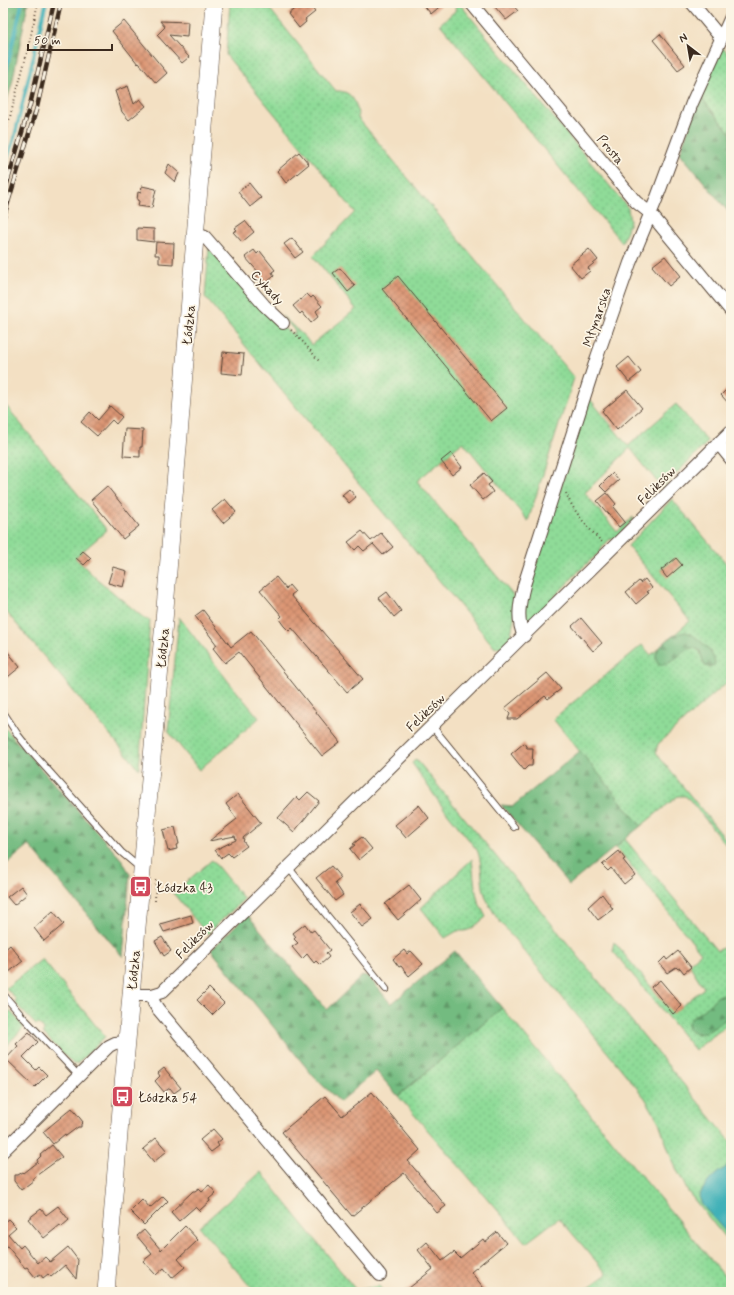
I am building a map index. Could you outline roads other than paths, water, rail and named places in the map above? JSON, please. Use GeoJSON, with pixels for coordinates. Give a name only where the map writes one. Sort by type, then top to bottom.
{"type":"FeatureCollection","features":[{"type":"Feature","properties":{"kind":"main road","name":"Łódzka"},"geometry":{"type":"LineString","coordinates":[[106,1292],[143,870],[214,3]]}},
{"type":"Feature","properties":{"kind":"street","name":"Prosta"},"geometry":{"type":"LineString","coordinates":[[471,3],[636,202],[650,213],[731,311]]}},
{"type":"Feature","properties":{"kind":"street"},"geometry":{"type":"LineString","coordinates":[[692,3],[721,38]]}},
{"type":"Feature","properties":{"kind":"street","name":"Młynarska"},"geometry":{"type":"LineString","coordinates":[[524,636],[521,630],[520,617],[524,585],[597,357],[630,263],[656,200],[683,123],[731,17]]}},
{"type":"Feature","properties":{"kind":"street","name":"Cykady"},"geometry":{"type":"LineString","coordinates":[[195,233],[205,237],[264,304],[283,323]]}},
{"type":"Feature","properties":{"kind":"street","name":"Feliksów"},"geometry":{"type":"LineString","coordinates":[[152,995],[162,992],[731,431]]}},
{"type":"Feature","properties":{"kind":"street"},"geometry":{"type":"LineString","coordinates":[[718,443],[731,460]]}},
{"type":"Feature","properties":{"kind":"street"},"geometry":{"type":"LineString","coordinates":[[131,995],[152,995],[158,1009],[380,1275]]}},
{"type":"Feature","properties":{"kind":"street"},"geometry":{"type":"LineString","coordinates":[[3,1151],[108,1046],[114,1043],[127,1042]]}},
{"type":"Feature","properties":{"kind":"lane"},"geometry":{"type":"LineString","coordinates":[[3,712],[18,735],[34,754],[121,852],[143,870]]}},
{"type":"Feature","properties":{"kind":"lane"},"geometry":{"type":"LineString","coordinates":[[432,726],[514,827]]}},
{"type":"Feature","properties":{"kind":"lane"},"geometry":{"type":"LineString","coordinates":[[288,867],[386,989]]}},
{"type":"Feature","properties":{"kind":"lane"},"geometry":{"type":"LineString","coordinates":[[3,994],[21,1016],[79,1076]]}},
{"type":"Feature","properties":{"kind":"water"},"geometry":{"type":"Polygon","coordinates":[[[731,1165],[731,1238],[702,1205],[699,1196],[712,1178],[720,1171],[731,1165]]]}},
{"type":"Feature","properties":{"kind":"waterway"},"geometry":{"type":"LineString","coordinates":[[3,85],[22,3]]}},
{"type":"Feature","properties":{"kind":"waterway"},"geometry":{"type":"LineString","coordinates":[[3,171],[15,135],[46,3]]}},
{"type":"Feature","properties":{"kind":"railway"},"geometry":{"type":"LineString","coordinates":[[3,197],[30,105],[54,3]]}},
{"type":"Feature","properties":{"kind":"railway"},"geometry":{"type":"LineString","coordinates":[[3,219],[37,107],[61,3]]}},
{"type":"Feature","properties":{"kind":"place","name":"Łódzka 43"},"geometry":{"type":"Point","coordinates":[141,887]}},
{"type":"Feature","properties":{"kind":"place","name":"Łódzka 54"},"geometry":{"type":"Point","coordinates":[122,1097]}}]}
